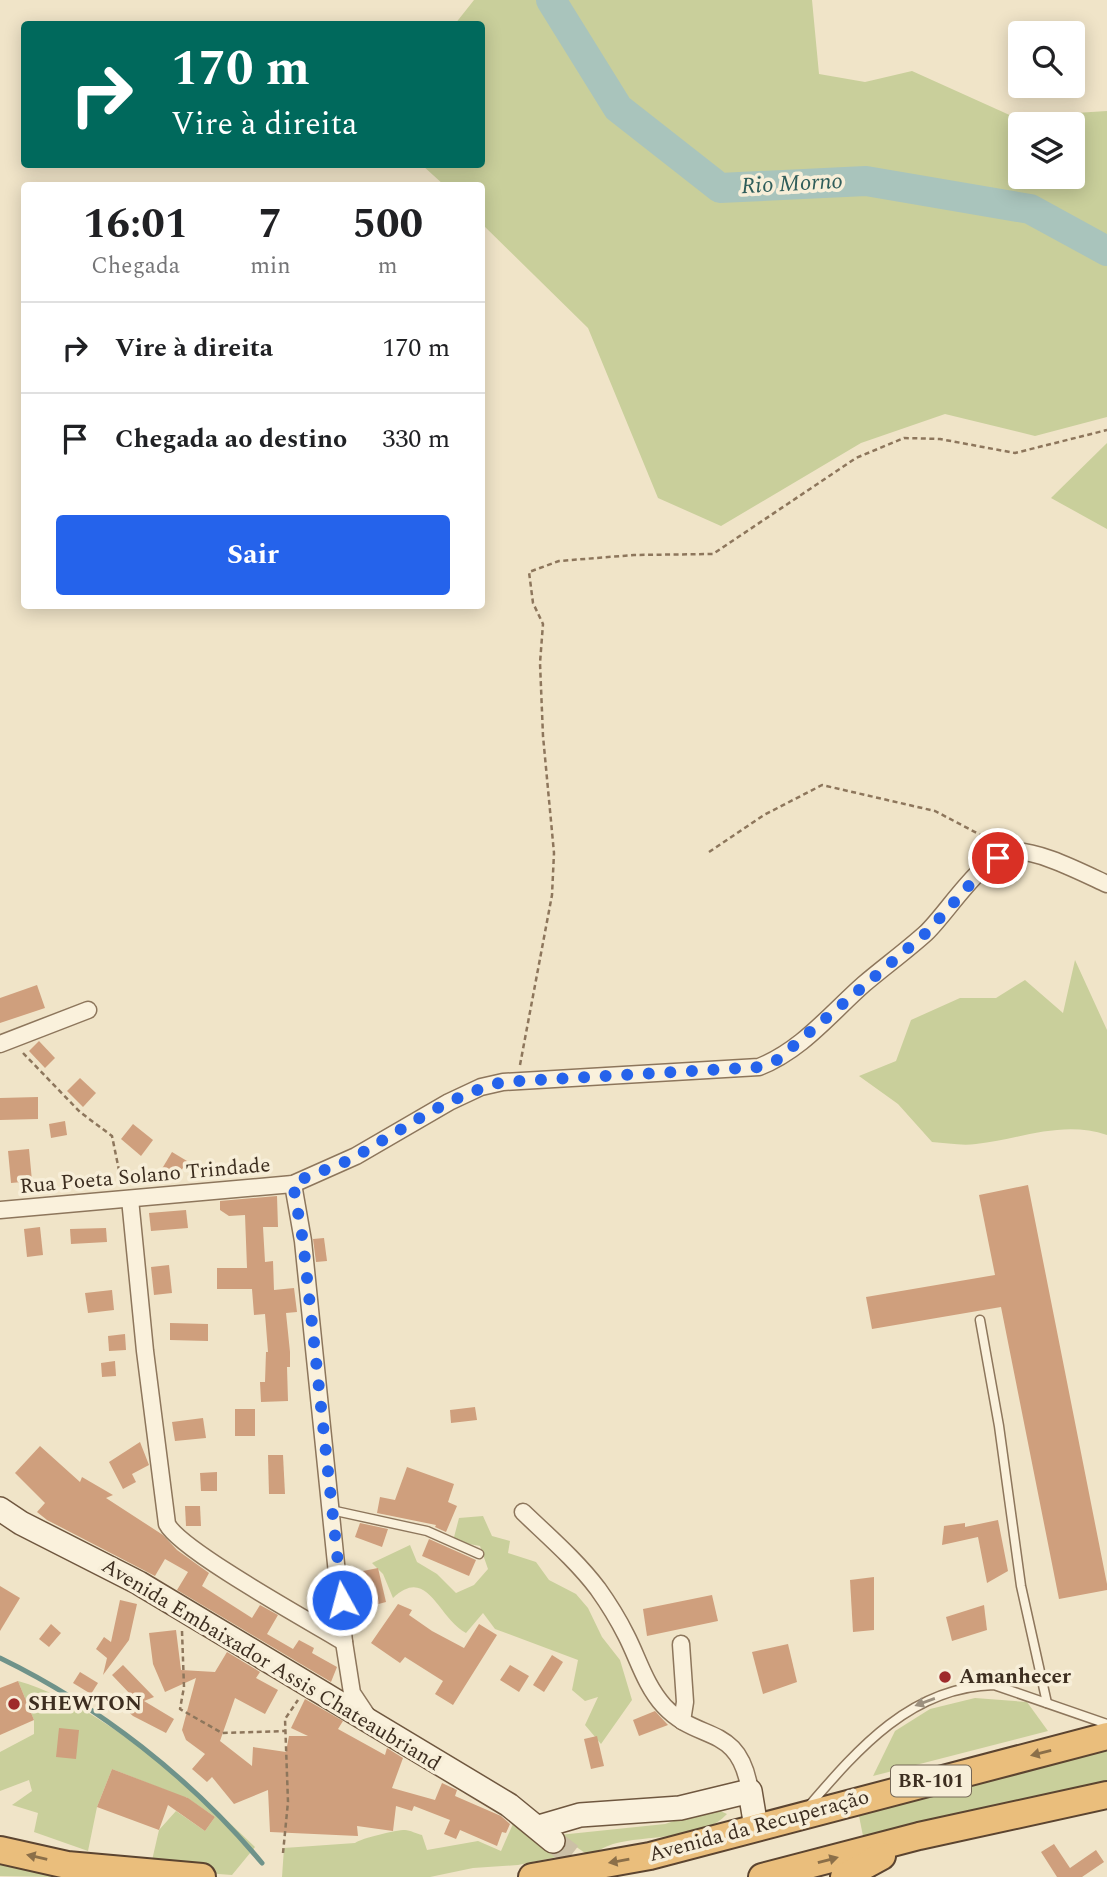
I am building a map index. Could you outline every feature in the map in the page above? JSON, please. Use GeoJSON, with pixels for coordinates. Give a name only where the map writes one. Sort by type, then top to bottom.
{"type":"FeatureCollection","features":[{"type":"Feature","properties":{"kind":"highway","name":"Avenida da Recuperação"},"geometry":{"type":"LineString","coordinates":[[532,1877],[650,1856],[1107,1736]]}},
{"type":"Feature","properties":{"kind":"highway","name":"BR-101"},"geometry":{"type":"LineString","coordinates":[[762,1877],[919,1836],[1107,1795]]}},
{"type":"Feature","properties":{"kind":"highway"},"geometry":{"type":"LineString","coordinates":[[844,1877],[919,1836]]}},
{"type":"Feature","properties":{"kind":"highway"},"geometry":{"type":"LineString","coordinates":[[0,1850],[67,1865],[202,1877]]}},
{"type":"Feature","properties":{"kind":"main road","name":"Avenida Embaixador Assis Chateaubriand"},"geometry":{"type":"LineString","coordinates":[[0,1509],[21,1524],[139,1583],[509,1805],[546,1834],[580,1815],[680,1808],[750,1791]]}},
{"type":"Feature","properties":{"kind":"main road"},"geometry":{"type":"LineString","coordinates":[[750,1791],[756,1827]]}},
{"type":"Feature","properties":{"kind":"street","name":"Rua Poeta Solano Trindade"},"geometry":{"type":"LineString","coordinates":[[0,1210],[293,1184],[356,1156],[449,1102],[481,1087],[517,1081],[759,1067],[777,1060],[927,932],[984,869],[1012,851]]}},
{"type":"Feature","properties":{"kind":"street"},"geometry":{"type":"LineString","coordinates":[[1012,851],[1037,856],[1107,884]]}},
{"type":"Feature","properties":{"kind":"street"},"geometry":{"type":"LineString","coordinates":[[5,1042],[88,1010]]}},
{"type":"Feature","properties":{"kind":"street","name":"Rua Poeta Solano Trindade"},"geometry":{"type":"LineString","coordinates":[[293,1184],[303,1241],[344,1642],[352,1693],[373,1725]]}},
{"type":"Feature","properties":{"kind":"street"},"geometry":{"type":"LineString","coordinates":[[127,1198],[167,1524],[172,1533],[198,1552],[344,1642]]}},
{"type":"Feature","properties":{"kind":"street"},"geometry":{"type":"LineString","coordinates":[[523,1512],[597,1587],[626,1634],[646,1680],[663,1705],[682,1721],[722,1737],[737,1753],[747,1772],[750,1791]]}},
{"type":"Feature","properties":{"kind":"street"},"geometry":{"type":"LineString","coordinates":[[681,1644],[685,1702],[682,1721]]}},
{"type":"Feature","properties":{"kind":"lane"},"geometry":{"type":"LineString","coordinates":[[980,1320],[999,1426],[1021,1586],[1048,1703]]}},
{"type":"Feature","properties":{"kind":"lane"},"geometry":{"type":"LineString","coordinates":[[331,1510],[427,1531],[479,1554]]}},
{"type":"Feature","properties":{"kind":"lane"},"geometry":{"type":"LineString","coordinates":[[800,1816],[882,1727],[921,1702],[980,1686],[994,1685],[1107,1724]]}},
{"type":"Feature","properties":{"kind":"path"},"geometry":{"type":"LineString","coordinates":[[517,1081],[552,895],[554,853],[543,736],[540,663],[543,624],[533,603],[529,572],[559,561],[634,555],[713,554],[856,458],[904,438],[940,439],[1015,453],[1107,430]]}},
{"type":"Feature","properties":{"kind":"path"},"geometry":{"type":"LineString","coordinates":[[709,852],[764,815],[822,785],[935,811],[1012,851]]}},
{"type":"Feature","properties":{"kind":"path"},"geometry":{"type":"LineString","coordinates":[[5,1042],[80,1112],[112,1136],[127,1198]]}},
{"type":"Feature","properties":{"kind":"path"},"geometry":{"type":"LineString","coordinates":[[182,1610],[184,1687],[180,1710],[222,1733],[286,1731]]}},
{"type":"Feature","properties":{"kind":"path"},"geometry":{"type":"LineString","coordinates":[[283,1853],[288,1802],[285,1719],[307,1685]]}},
{"type":"Feature","properties":{"kind":"green space"},"geometry":{"type":"Polygon","coordinates":[[[474,0],[812,0],[819,74],[865,82],[912,71],[1008,114],[1008,189],[1085,189],[1085,112],[1107,111],[1107,417],[1035,436],[945,414],[861,443],[721,526],[658,498],[588,328],[485,227],[485,182],[441,182],[425,168],[485,168],[485,21],[457,21],[474,0]]]}},
{"type":"Feature","properties":{"kind":"green space"},"geometry":{"type":"Polygon","coordinates":[[[1107,443],[1107,529],[1051,498],[1107,443]]]}},
{"type":"Feature","properties":{"kind":"green space"},"geometry":{"type":"Polygon","coordinates":[[[1075,960],[1107,1030],[1107,1135],[1074,1129],[971,1145],[932,1142],[898,1104],[859,1076],[896,1061],[911,1020],[960,998],[996,998],[1025,980],[1063,1013],[1075,960]]]}},
{"type":"Feature","properties":{"kind":"green space"},"geometry":{"type":"Polygon","coordinates":[[[483,1516],[492,1536],[510,1541],[508,1553],[536,1562],[549,1580],[576,1594],[588,1608],[602,1637],[620,1660],[632,1700],[601,1744],[585,1725],[598,1697],[585,1701],[572,1690],[578,1660],[495,1629],[483,1613],[466,1633],[456,1626],[424,1590],[415,1587],[405,1589],[393,1598],[383,1574],[372,1563],[410,1545],[417,1562],[437,1574],[456,1593],[474,1585],[488,1569],[480,1546],[453,1541],[459,1518],[483,1516]]]}},
{"type":"Feature","properties":{"kind":"green space"},"geometry":{"type":"Polygon","coordinates":[[[18,1681],[49,1692],[113,1728],[204,1799],[255,1847],[232,1875],[150,1869],[159,1830],[176,1811],[205,1831],[215,1817],[186,1797],[182,1801],[173,1793],[112,1769],[97,1807],[88,1851],[34,1832],[38,1813],[12,1805],[32,1791],[29,1780],[0,1791],[0,1752],[34,1734],[34,1720],[18,1681]]]}},
{"type":"Feature","properties":{"kind":"green space"},"geometry":{"type":"Polygon","coordinates":[[[975,1698],[1027,1702],[1048,1731],[873,1776],[895,1731],[930,1709],[975,1698]]]}},
{"type":"Feature","properties":{"kind":"green space"},"geometry":{"type":"Polygon","coordinates":[[[1107,1745],[1107,1784],[863,1836],[858,1811],[1107,1745]]]}},
{"type":"Feature","properties":{"kind":"green space"},"geometry":{"type":"Polygon","coordinates":[[[714,1808],[727,1814],[704,1828],[689,1833],[613,1844],[588,1855],[559,1835],[665,1824],[714,1808]]]}},
{"type":"Feature","properties":{"kind":"green space"},"geometry":{"type":"Polygon","coordinates":[[[516,1817],[557,1857],[518,1865],[473,1868],[430,1877],[282,1877],[284,1848],[355,1843],[401,1830],[422,1835],[427,1850],[478,1841],[501,1851],[516,1817]]]}},
{"type":"Feature","properties":{"kind":"green space"},"geometry":{"type":"Polygon","coordinates":[[[0,1859],[57,1872],[56,1877],[0,1876],[0,1859]]]}},
{"type":"Feature","properties":{"kind":"building"},"geometry":{"type":"Polygon","coordinates":[[[37,985],[45,1008],[0,1023],[0,998],[37,985]]]}},
{"type":"Feature","properties":{"kind":"building"},"geometry":{"type":"Polygon","coordinates":[[[39,1041],[55,1058],[45,1068],[29,1051],[39,1041]]]}},
{"type":"Feature","properties":{"kind":"building"},"geometry":{"type":"Polygon","coordinates":[[[80,1078],[96,1093],[83,1107],[67,1091],[80,1078]]]}},
{"type":"Feature","properties":{"kind":"building"},"geometry":{"type":"Polygon","coordinates":[[[38,1097],[38,1119],[0,1120],[0,1098],[38,1097]]]}},
{"type":"Feature","properties":{"kind":"building"},"geometry":{"type":"Polygon","coordinates":[[[65,1121],[67,1135],[51,1138],[49,1124],[65,1121]]]}},
{"type":"Feature","properties":{"kind":"building"},"geometry":{"type":"Polygon","coordinates":[[[133,1124],[153,1140],[141,1156],[121,1139],[133,1124]]]}},
{"type":"Feature","properties":{"kind":"building"},"geometry":{"type":"Polygon","coordinates":[[[29,1149],[32,1181],[11,1183],[8,1151],[29,1149]]]}},
{"type":"Feature","properties":{"kind":"building"},"geometry":{"type":"Polygon","coordinates":[[[172,1152],[187,1161],[175,1181],[160,1172],[172,1152]]]}},
{"type":"Feature","properties":{"kind":"building"},"geometry":{"type":"Polygon","coordinates":[[[1028,1185],[1107,1584],[1107,1590],[1059,1599],[1001,1307],[872,1329],[866,1297],[995,1275],[979,1195],[1028,1185]]]}},
{"type":"Feature","properties":{"kind":"building"},"geometry":{"type":"Polygon","coordinates":[[[277,1196],[278,1227],[263,1227],[265,1262],[273,1261],[274,1290],[294,1288],[297,1312],[286,1313],[290,1352],[290,1367],[287,1367],[288,1401],[261,1402],[260,1382],[265,1382],[268,1352],[265,1314],[254,1315],[252,1289],[217,1289],[217,1268],[247,1268],[245,1215],[229,1216],[220,1210],[220,1201],[277,1196]]]}},
{"type":"Feature","properties":{"kind":"building"},"geometry":{"type":"Polygon","coordinates":[[[186,1210],[188,1228],[151,1231],[149,1213],[186,1210]]]}},
{"type":"Feature","properties":{"kind":"building"},"geometry":{"type":"Polygon","coordinates":[[[40,1227],[43,1255],[27,1257],[24,1229],[40,1227]]]}},
{"type":"Feature","properties":{"kind":"building"},"geometry":{"type":"Polygon","coordinates":[[[106,1228],[107,1242],[71,1244],[70,1229],[106,1228]]]}},
{"type":"Feature","properties":{"kind":"building"},"geometry":{"type":"Polygon","coordinates":[[[324,1238],[327,1261],[316,1262],[313,1239],[324,1238]]]}},
{"type":"Feature","properties":{"kind":"building"},"geometry":{"type":"Polygon","coordinates":[[[169,1265],[172,1293],[154,1295],[151,1267],[169,1265]]]}},
{"type":"Feature","properties":{"kind":"building"},"geometry":{"type":"Polygon","coordinates":[[[112,1290],[114,1310],[88,1313],[85,1293],[112,1290]]]}},
{"type":"Feature","properties":{"kind":"building"},"geometry":{"type":"Polygon","coordinates":[[[170,1323],[208,1324],[208,1341],[170,1340],[170,1323]]]}},
{"type":"Feature","properties":{"kind":"building"},"geometry":{"type":"Polygon","coordinates":[[[125,1334],[126,1350],[109,1351],[108,1336],[125,1334]]]}},
{"type":"Feature","properties":{"kind":"building"},"geometry":{"type":"Polygon","coordinates":[[[115,1361],[116,1376],[102,1377],[101,1363],[115,1361]]]}},
{"type":"Feature","properties":{"kind":"building"},"geometry":{"type":"Polygon","coordinates":[[[475,1407],[477,1420],[451,1423],[450,1410],[475,1407]]]}},
{"type":"Feature","properties":{"kind":"building"},"geometry":{"type":"Polygon","coordinates":[[[235,1409],[255,1409],[255,1436],[235,1436],[235,1409]]]}},
{"type":"Feature","properties":{"kind":"building"},"geometry":{"type":"Polygon","coordinates":[[[203,1418],[206,1438],[175,1441],[172,1422],[203,1418]]]}},
{"type":"Feature","properties":{"kind":"building"},"geometry":{"type":"Polygon","coordinates":[[[140,1442],[149,1465],[132,1474],[136,1482],[123,1489],[109,1462],[140,1442]]]}},
{"type":"Feature","properties":{"kind":"building"},"geometry":{"type":"Polygon","coordinates":[[[40,1446],[80,1482],[82,1477],[113,1495],[106,1498],[163,1535],[177,1550],[209,1573],[202,1586],[252,1618],[260,1605],[278,1615],[267,1634],[293,1649],[299,1640],[314,1648],[312,1653],[337,1667],[331,1682],[177,1590],[188,1572],[165,1559],[155,1576],[47,1520],[37,1512],[45,1503],[15,1473],[40,1446]]]}},
{"type":"Feature","properties":{"kind":"building"},"geometry":{"type":"Polygon","coordinates":[[[268,1455],[283,1455],[285,1494],[269,1494],[268,1455]]]}},
{"type":"Feature","properties":{"kind":"building"},"geometry":{"type":"Polygon","coordinates":[[[407,1467],[454,1484],[448,1502],[457,1506],[446,1532],[435,1527],[436,1525],[377,1513],[380,1497],[395,1500],[407,1467]]]}},
{"type":"Feature","properties":{"kind":"building"},"geometry":{"type":"Polygon","coordinates":[[[217,1472],[217,1491],[201,1491],[200,1473],[217,1472]]]}},
{"type":"Feature","properties":{"kind":"building"},"geometry":{"type":"Polygon","coordinates":[[[185,1506],[200,1506],[201,1526],[186,1526],[185,1506]]]}},
{"type":"Feature","properties":{"kind":"building"},"geometry":{"type":"Polygon","coordinates":[[[998,1520],[1008,1571],[987,1583],[978,1537],[942,1545],[944,1526],[965,1523],[965,1527],[998,1520]]]}},
{"type":"Feature","properties":{"kind":"building"},"geometry":{"type":"Polygon","coordinates":[[[360,1523],[388,1529],[382,1547],[355,1537],[360,1523]]]}},
{"type":"Feature","properties":{"kind":"building"},"geometry":{"type":"Polygon","coordinates":[[[429,1539],[476,1560],[469,1576],[422,1556],[429,1539]]]}},
{"type":"Feature","properties":{"kind":"building"},"geometry":{"type":"Polygon","coordinates":[[[378,1568],[386,1602],[371,1606],[363,1571],[378,1568]]]}},
{"type":"Feature","properties":{"kind":"building"},"geometry":{"type":"Polygon","coordinates":[[[874,1577],[874,1630],[853,1632],[850,1580],[874,1577]]]}},
{"type":"Feature","properties":{"kind":"building"},"geometry":{"type":"Polygon","coordinates":[[[0,1586],[20,1598],[0,1631],[0,1586]]]}},
{"type":"Feature","properties":{"kind":"building"},"geometry":{"type":"Polygon","coordinates":[[[712,1595],[718,1621],[647,1636],[643,1609],[712,1595]]]}},
{"type":"Feature","properties":{"kind":"building"},"geometry":{"type":"Polygon","coordinates":[[[120,1600],[137,1604],[129,1640],[103,1675],[107,1658],[96,1649],[104,1637],[111,1642],[120,1600]]]}},
{"type":"Feature","properties":{"kind":"building"},"geometry":{"type":"Polygon","coordinates":[[[398,1604],[412,1610],[409,1615],[432,1631],[464,1648],[479,1624],[497,1635],[453,1705],[435,1694],[443,1681],[405,1657],[400,1663],[371,1643],[398,1604]]]}},
{"type":"Feature","properties":{"kind":"building"},"geometry":{"type":"Polygon","coordinates":[[[984,1605],[987,1630],[952,1641],[946,1617],[984,1605]]]}},
{"type":"Feature","properties":{"kind":"building"},"geometry":{"type":"Polygon","coordinates":[[[51,1624],[61,1633],[49,1647],[39,1639],[51,1624]]]}},
{"type":"Feature","properties":{"kind":"building"},"geometry":{"type":"Polygon","coordinates":[[[176,1630],[181,1670],[215,1672],[227,1652],[260,1672],[256,1678],[278,1690],[265,1714],[235,1698],[220,1741],[252,1766],[253,1747],[286,1752],[289,1736],[308,1736],[291,1728],[305,1699],[343,1721],[338,1729],[385,1755],[387,1748],[403,1758],[392,1788],[435,1800],[442,1783],[457,1790],[455,1796],[501,1816],[510,1824],[506,1833],[502,1832],[497,1846],[460,1830],[456,1839],[444,1834],[450,1820],[414,1806],[412,1811],[396,1806],[393,1831],[357,1826],[358,1836],[270,1832],[268,1790],[234,1804],[212,1777],[207,1782],[192,1769],[205,1754],[186,1740],[182,1730],[196,1678],[165,1692],[153,1664],[149,1633],[176,1630]]]}},
{"type":"Feature","properties":{"kind":"building"},"geometry":{"type":"Polygon","coordinates":[[[788,1644],[797,1682],[763,1694],[752,1652],[788,1644]]]}},
{"type":"Feature","properties":{"kind":"building"},"geometry":{"type":"Polygon","coordinates":[[[552,1655],[563,1662],[544,1692],[533,1685],[552,1655]]]}},
{"type":"Feature","properties":{"kind":"building"},"geometry":{"type":"Polygon","coordinates":[[[123,1665],[154,1697],[144,1701],[174,1719],[166,1733],[133,1716],[123,1707],[132,1696],[112,1675],[123,1665]]]}},
{"type":"Feature","properties":{"kind":"building"},"geometry":{"type":"Polygon","coordinates":[[[510,1665],[529,1676],[519,1692],[500,1680],[510,1665]]]}},
{"type":"Feature","properties":{"kind":"building"},"geometry":{"type":"Polygon","coordinates":[[[80,1672],[98,1683],[91,1694],[73,1683],[80,1672]]]}},
{"type":"Feature","properties":{"kind":"building","name":"SHEWTON"},"geometry":{"type":"Polygon","coordinates":[[[18,1681],[34,1720],[0,1735],[0,1688],[18,1681]]]}},
{"type":"Feature","properties":{"kind":"building"},"geometry":{"type":"Polygon","coordinates":[[[655,1711],[668,1725],[639,1736],[633,1720],[655,1711]]]}},
{"type":"Feature","properties":{"kind":"building"},"geometry":{"type":"Polygon","coordinates":[[[59,1728],[79,1730],[76,1759],[56,1757],[59,1728]]]}},
{"type":"Feature","properties":{"kind":"building"},"geometry":{"type":"Polygon","coordinates":[[[597,1736],[604,1766],[591,1769],[584,1739],[597,1736]]]}},
{"type":"Feature","properties":{"kind":"building"},"geometry":{"type":"Polygon","coordinates":[[[112,1769],[188,1798],[215,1817],[205,1831],[168,1805],[159,1830],[97,1807],[112,1769]]]}},
{"type":"Feature","properties":{"kind":"building"},"geometry":{"type":"Polygon","coordinates":[[[1054,1844],[1070,1868],[1096,1850],[1104,1862],[1082,1877],[1057,1877],[1041,1852],[1054,1844]]]}},
{"type":"Feature","properties":{"kind":"waterway","name":"Rio Morno"},"geometry":{"type":"LineString","coordinates":[[551,0],[618,108],[720,188],[866,181],[1030,209],[1107,251]]}},
{"type":"Feature","properties":{"kind":"waterway"},"geometry":{"type":"LineString","coordinates":[[0,1658],[73,1698],[142,1747],[205,1802],[262,1863]]}},
{"type":"Feature","properties":{"kind":"tunnel"},"geometry":{"type":"LineString","coordinates":[[553,1841],[597,1875]]}},
{"type":"Feature","properties":{"kind":"place","name":"Amanhecer"},"geometry":{"type":"Point","coordinates":[945,1677]}},
{"type":"Feature","properties":{"kind":"place","name":"SHEWTON"},"geometry":{"type":"Point","coordinates":[14,1704]}},
{"type":"Feature","properties":{"kind":"route"},"geometry":{"type":"LineString","coordinates":[[342,1600],[303,1241],[293,1184],[356,1156],[426,1114],[481,1087],[503,1082],[759,1067],[777,1060],[812,1033],[863,985],[927,932],[966,887],[998,858]]}}]}
